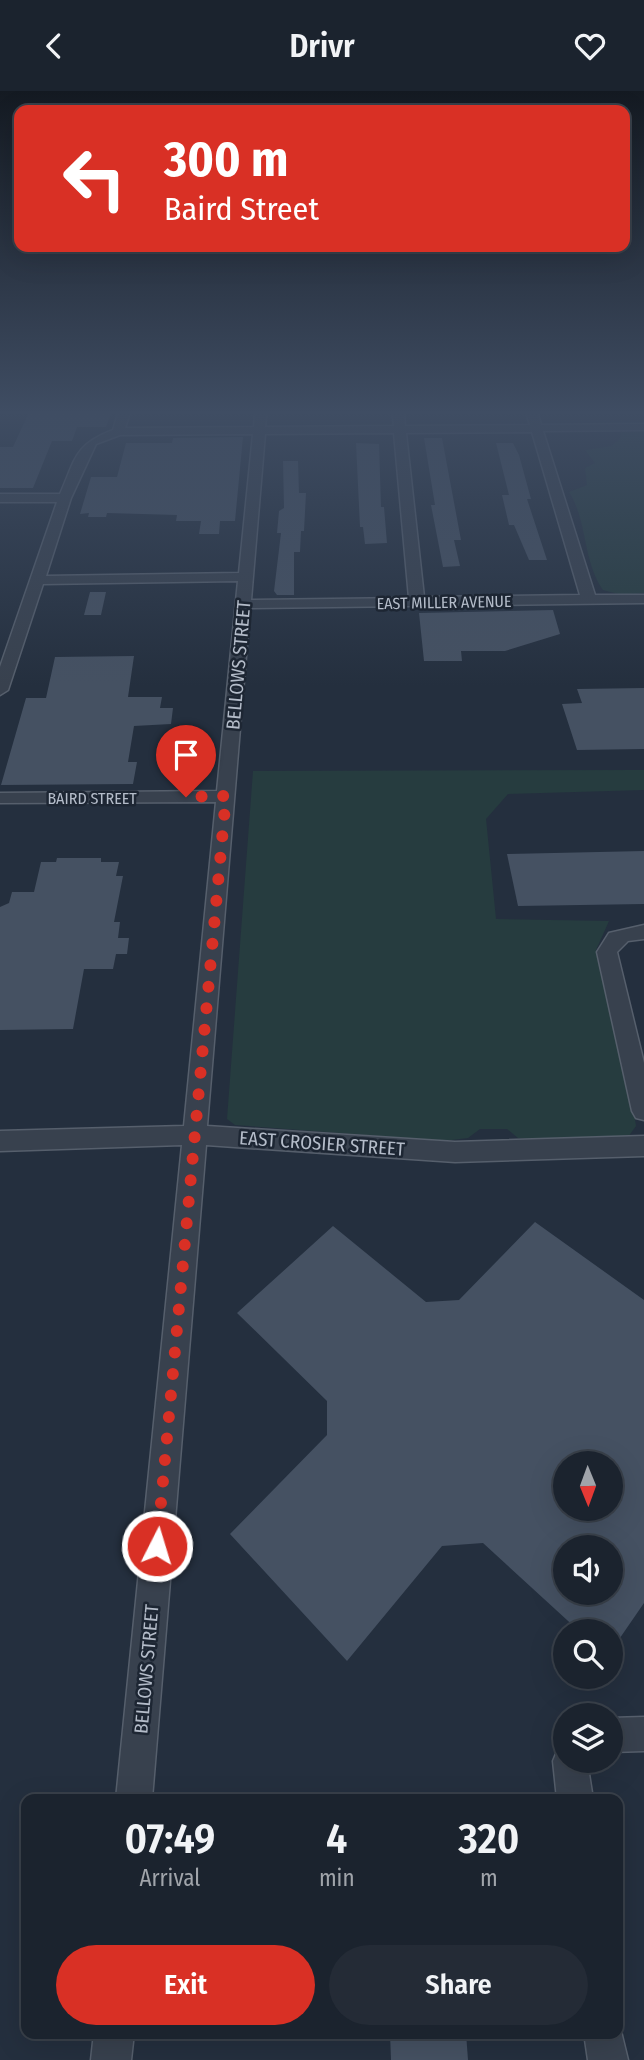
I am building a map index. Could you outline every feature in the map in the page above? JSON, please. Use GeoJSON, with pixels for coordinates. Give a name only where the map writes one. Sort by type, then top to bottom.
{"type":"FeatureCollection","features":[{"type":"Feature","properties":{"kind":"street"},"geometry":{"type":"LineString","coordinates":[[0,690],[64,502]]}},
{"type":"Feature","properties":{"kind":"street","name":"BELLOWS STREET"},"geometry":{"type":"LineString","coordinates":[[134,1794],[253,502]]}},
{"type":"Feature","properties":{"kind":"street"},"geometry":{"type":"LineString","coordinates":[[407,502],[417,602]]}},
{"type":"Feature","properties":{"kind":"street"},"geometry":{"type":"LineString","coordinates":[[559,502],[589,600]]}},
{"type":"Feature","properties":{"kind":"street"},"geometry":{"type":"LineString","coordinates":[[38,580],[246,577]]}},
{"type":"Feature","properties":{"kind":"street","name":"EAST MILLER AVENUE"},"geometry":{"type":"LineString","coordinates":[[244,604],[644,599]]}},
{"type":"Feature","properties":{"kind":"street","name":"BAIRD STREET"},"geometry":{"type":"LineString","coordinates":[[0,798],[226,796]]}},
{"type":"Feature","properties":{"kind":"street"},"geometry":{"type":"LineString","coordinates":[[644,932],[629,933],[615,939],[607,952],[644,1111]]}},
{"type":"Feature","properties":{"kind":"street","name":"EAST CROSIER STREET"},"geometry":{"type":"LineString","coordinates":[[0,1141],[197,1135],[455,1152],[644,1146]]}},
{"type":"Feature","properties":{"kind":"street"},"geometry":{"type":"LineString","coordinates":[[623,1735],[644,1734]]}},
{"type":"Feature","properties":{"kind":"street"},"geometry":{"type":"LineString","coordinates":[[572,1773],[574,1794]]}},
{"type":"Feature","properties":{"kind":"street"},"geometry":{"type":"LineString","coordinates":[[111,2060],[113,2039]]}},
{"type":"Feature","properties":{"kind":"street"},"geometry":{"type":"LineString","coordinates":[[605,2039],[608,2060]]}},
{"type":"Feature","properties":{"kind":"green space"},"geometry":{"type":"Polygon","coordinates":[[[574,502],[644,502],[644,593],[622,595],[603,590],[592,566],[574,502]]]}},
{"type":"Feature","properties":{"kind":"green space"},"geometry":{"type":"Polygon","coordinates":[[[644,770],[644,790],[508,794],[486,819],[496,919],[609,921],[596,950],[634,1113],[636,1126],[628,1137],[531,1139],[518,1138],[507,1129],[480,1129],[468,1138],[444,1141],[235,1125],[227,1119],[253,771],[644,770]]]}},
{"type":"Feature","properties":{"kind":"building"},"geometry":{"type":"Polygon","coordinates":[[[84,502],[237,502],[235,521],[220,521],[219,534],[199,534],[201,521],[176,521],[177,515],[107,513],[106,517],[88,517],[89,513],[80,514],[84,502]]]}},
{"type":"Feature","properties":{"kind":"building"},"geometry":{"type":"Polygon","coordinates":[[[284,502],[306,502],[300,552],[294,552],[294,595],[277,595],[274,591],[281,533],[277,533],[279,511],[284,508],[284,502]]]}},
{"type":"Feature","properties":{"kind":"building"},"geometry":{"type":"Polygon","coordinates":[[[359,502],[381,502],[381,507],[384,507],[387,543],[365,544],[363,527],[360,527],[359,502]]]}},
{"type":"Feature","properties":{"kind":"building"},"geometry":{"type":"Polygon","coordinates":[[[434,502],[454,502],[461,540],[454,540],[460,566],[443,567],[431,505],[435,505],[434,502]]]}},
{"type":"Feature","properties":{"kind":"building"},"geometry":{"type":"Polygon","coordinates":[[[504,502],[528,502],[547,560],[529,560],[514,525],[509,525],[504,502]]]}},
{"type":"Feature","properties":{"kind":"building"},"geometry":{"type":"Polygon","coordinates":[[[90,592],[106,592],[101,615],[84,615],[90,592]]]}},
{"type":"Feature","properties":{"kind":"building"},"geometry":{"type":"Polygon","coordinates":[[[553,610],[560,634],[505,651],[461,651],[462,661],[424,661],[419,613],[553,610]]]}},
{"type":"Feature","properties":{"kind":"building"},"geometry":{"type":"Polygon","coordinates":[[[134,656],[128,697],[162,697],[160,708],[173,708],[171,724],[134,726],[128,762],[137,762],[133,784],[1,785],[26,698],[46,698],[55,657],[134,656]]]}},
{"type":"Feature","properties":{"kind":"building"},"geometry":{"type":"Polygon","coordinates":[[[644,688],[644,749],[577,750],[562,704],[582,703],[577,689],[644,688]]]}},
{"type":"Feature","properties":{"kind":"building"},"geometry":{"type":"Polygon","coordinates":[[[644,851],[644,904],[518,906],[507,854],[644,851]]]}},
{"type":"Feature","properties":{"kind":"building"},"geometry":{"type":"Polygon","coordinates":[[[57,858],[101,858],[101,862],[119,862],[116,876],[123,876],[114,922],[120,922],[118,938],[129,938],[127,954],[116,954],[113,969],[84,969],[73,1029],[0,1030],[0,907],[9,903],[12,892],[34,892],[41,862],[56,862],[57,858]]]}},
{"type":"Feature","properties":{"kind":"building"},"geometry":{"type":"Polygon","coordinates":[[[535,1222],[644,1300],[644,1603],[623,1634],[623,1619],[566,1619],[483,1543],[442,1546],[347,1661],[230,1534],[327,1435],[327,1401],[237,1313],[333,1226],[426,1302],[459,1300],[535,1222]]]}},
{"type":"Feature","properties":{"kind":"building"},"geometry":{"type":"Polygon","coordinates":[[[390,2039],[466,2039],[468,2060],[391,2060],[390,2039]]]}},
{"type":"Feature","properties":{"kind":"route"},"geometry":{"type":"LineString","coordinates":[[157,1546],[197,1135],[226,796],[186,797]]}}]}
